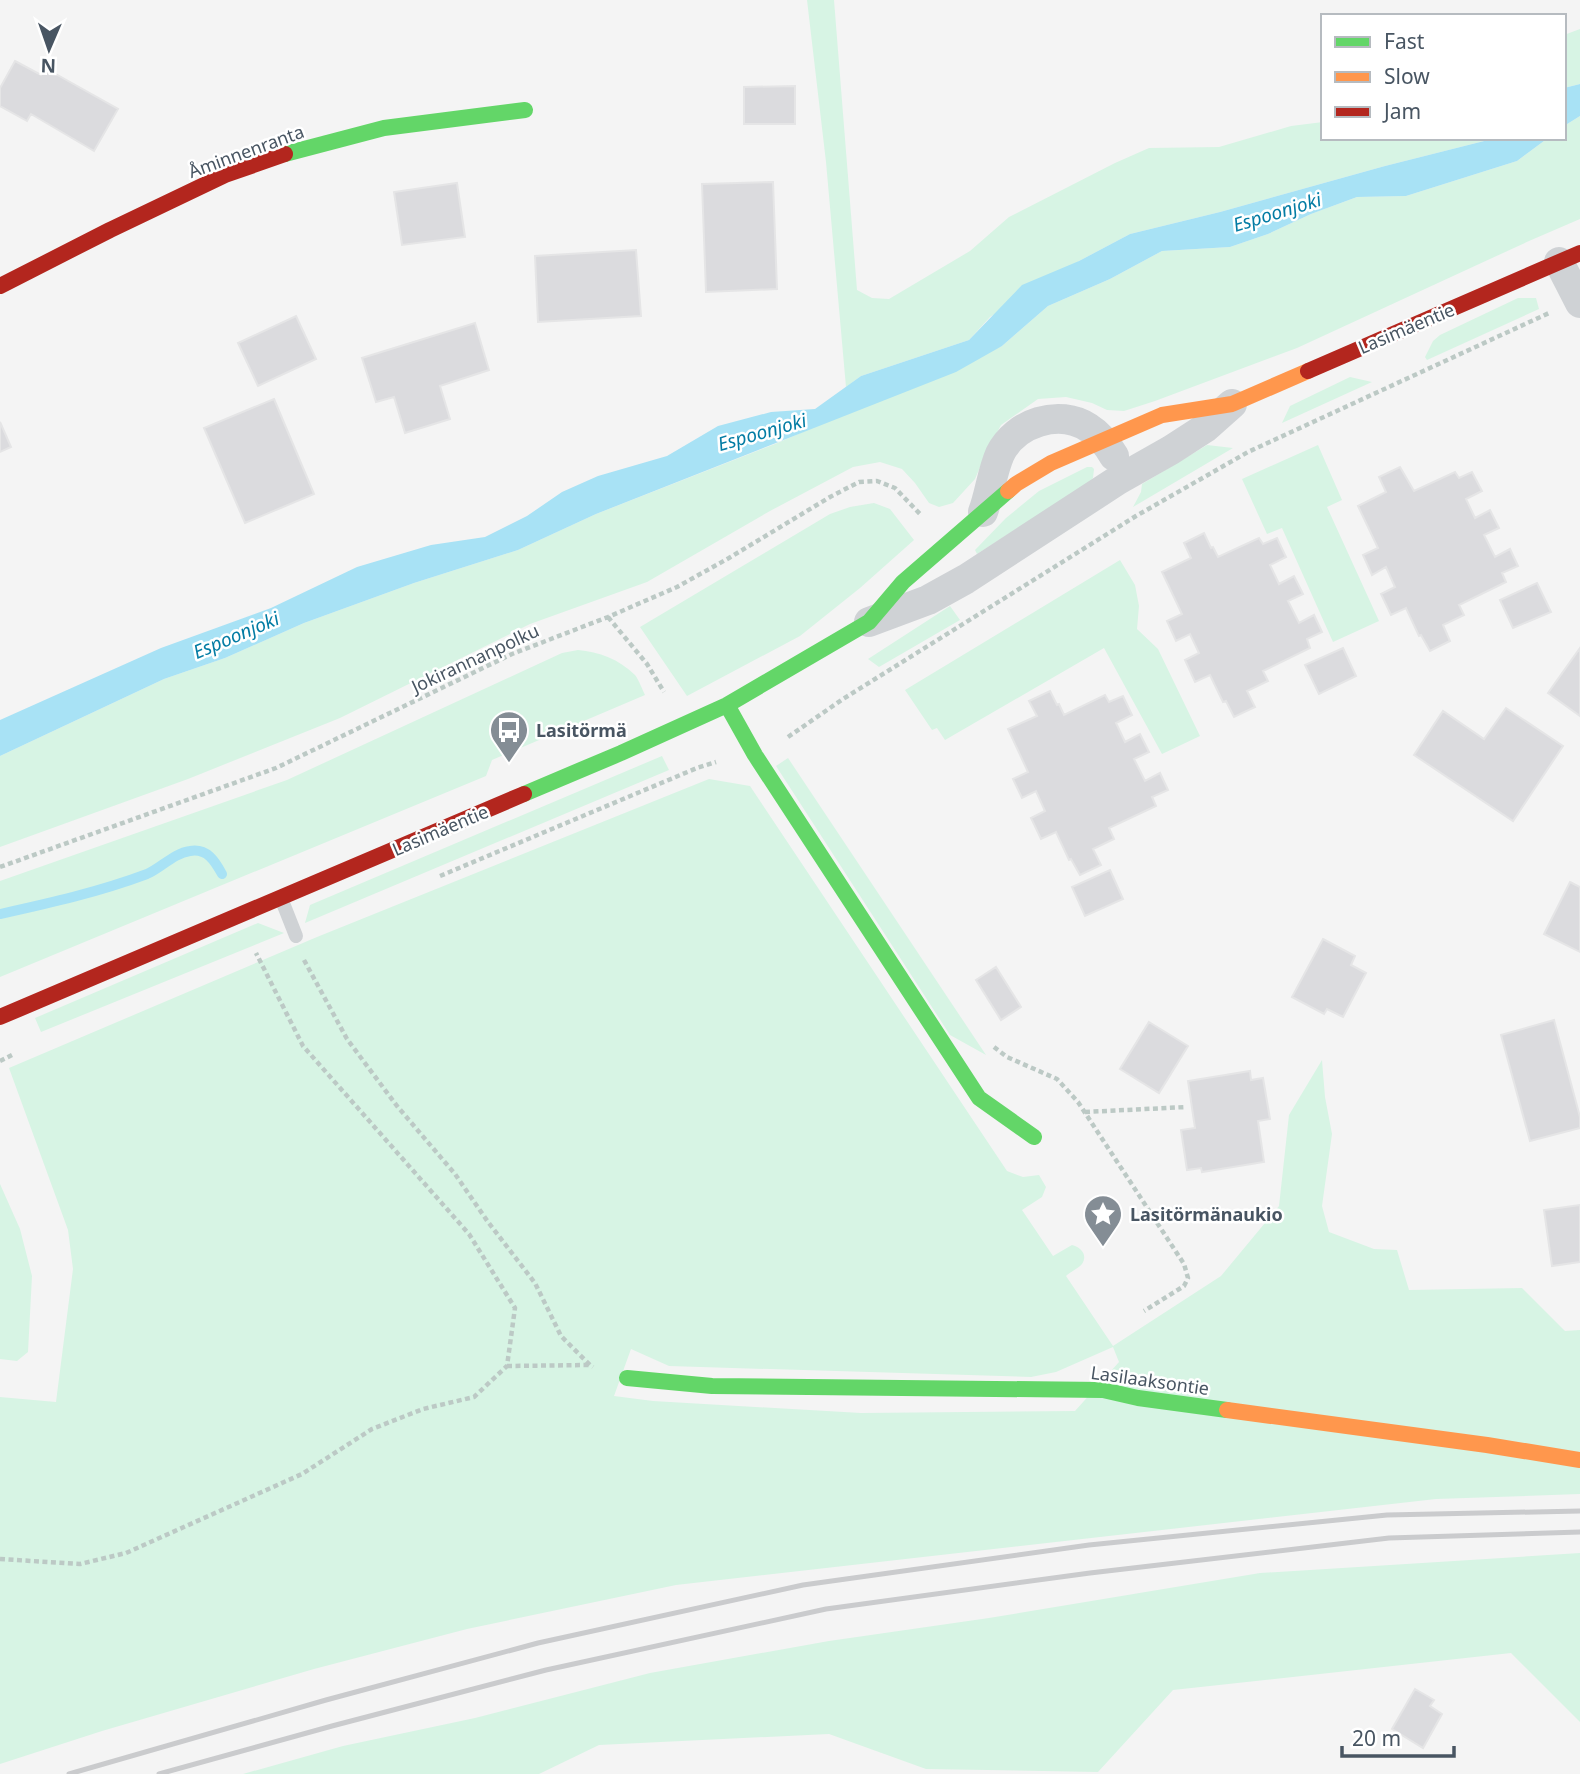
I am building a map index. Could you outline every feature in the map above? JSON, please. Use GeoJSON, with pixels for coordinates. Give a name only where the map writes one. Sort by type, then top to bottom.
{"type":"FeatureCollection","features":[{"type":"Feature","properties":{"kind":"street","name":"Åminnenranta"},"geometry":{"type":"LineString","coordinates":[[0,286],[225,175],[296,150],[384,128],[525,110]]}},
{"type":"Feature","properties":{"kind":"street"},"geometry":{"type":"LineString","coordinates":[[1569,257],[1579,301]]}},
{"type":"Feature","properties":{"kind":"street","name":"Lasimäentie"},"geometry":{"type":"LineString","coordinates":[[869,622],[902,582],[1016,484],[1051,463],[1162,415],[1231,404],[1569,257]]}},
{"type":"Feature","properties":{"kind":"street","name":"Lasimäentie"},"geometry":{"type":"LineString","coordinates":[[0,1017],[633,748],[727,705],[869,622],[928,600],[967,579],[1118,480],[1205,428],[1231,404]]}},
{"type":"Feature","properties":{"kind":"street"},"geometry":{"type":"LineString","coordinates":[[983,512],[1000,454],[1016,433],[1042,421],[1073,421],[1089,428],[1113,454],[1118,480]]}},
{"type":"Feature","properties":{"kind":"street"},"geometry":{"type":"LineString","coordinates":[[727,705],[754,755],[979,1098],[1034,1137]]}},
{"type":"Feature","properties":{"kind":"street","name":"Lasilaaksontie"},"geometry":{"type":"LineString","coordinates":[[627,1378],[712,1386],[1103,1390],[1138,1398],[1580,1460]]}},
{"type":"Feature","properties":{"kind":"lane"},"geometry":{"type":"LineString","coordinates":[[281,898],[297,942]]}},
{"type":"Feature","properties":{"kind":"path"},"geometry":{"type":"LineString","coordinates":[[791,736],[843,699],[1136,516],[1248,452],[1579,301]]}},
{"type":"Feature","properties":{"kind":"path","name":"Jokirannanpolku"},"geometry":{"type":"LineString","coordinates":[[0,867],[276,768],[512,654],[677,587],[859,482],[877,481],[895,488],[926,522]]}},
{"type":"Feature","properties":{"kind":"path"},"geometry":{"type":"LineString","coordinates":[[608,617],[647,664],[667,698]]}},
{"type":"Feature","properties":{"kind":"path"},"geometry":{"type":"LineString","coordinates":[[297,942],[347,1039],[397,1106],[455,1174],[535,1283],[561,1336],[590,1366]]}},
{"type":"Feature","properties":{"kind":"path"},"geometry":{"type":"LineString","coordinates":[[0,1559],[80,1564],[126,1553],[302,1474],[372,1429],[423,1409],[474,1397],[507,1366],[515,1308],[469,1234],[303,1046],[256,953]]}},
{"type":"Feature","properties":{"kind":"path"},"geometry":{"type":"LineString","coordinates":[[989,1044],[1007,1057],[1057,1079],[1078,1102],[1184,1264],[1188,1278],[1185,1286],[1144,1311]]}},
{"type":"Feature","properties":{"kind":"path"},"geometry":{"type":"LineString","coordinates":[[1084,1112],[1186,1107]]}},
{"type":"Feature","properties":{"kind":"path"},"geometry":{"type":"LineString","coordinates":[[507,1366],[590,1366],[627,1378]]}},
{"type":"Feature","properties":{"kind":"green space"},"geometry":{"type":"Polygon","coordinates":[[[807,0],[834,0],[857,290],[872,298],[889,299],[970,251],[1009,217],[1149,148],[1219,147],[1291,126],[1321,122],[1321,140],[1488,140],[1130,234],[1079,261],[990,317],[969,340],[861,376],[846,387],[826,162],[807,0]]]}},
{"type":"Feature","properties":{"kind":"green space"},"geometry":{"type":"Polygon","coordinates":[[[1580,29],[1580,84],[1566,88],[1566,34],[1580,29]]]}},
{"type":"Feature","properties":{"kind":"green space"},"geometry":{"type":"Polygon","coordinates":[[[1580,116],[1580,219],[1297,348],[1155,401],[1124,411],[1107,410],[1092,403],[1066,397],[1038,399],[1001,425],[975,479],[953,503],[939,507],[929,503],[902,469],[880,462],[853,467],[647,582],[530,624],[340,718],[188,779],[0,847],[0,756],[164,679],[225,658],[304,623],[414,583],[518,550],[596,514],[775,444],[1002,346],[1048,306],[1110,279],[1162,251],[1230,247],[1357,197],[1406,196],[1517,161],[1545,140],[1566,140],[1566,125],[1580,116]]]}},
{"type":"Feature","properties":{"kind":"green space"},"geometry":{"type":"Polygon","coordinates":[[[1518,298],[1536,298],[1539,309],[1427,360],[1425,357],[1433,341],[1440,335],[1518,298]]]}},
{"type":"Feature","properties":{"kind":"green space"},"geometry":{"type":"Polygon","coordinates":[[[1350,377],[1372,382],[1282,423],[1290,406],[1350,377]]]}},
{"type":"Feature","properties":{"kind":"green space"},"geometry":{"type":"Polygon","coordinates":[[[1207,445],[1233,448],[1133,507],[1142,484],[1207,445]]]}},
{"type":"Feature","properties":{"kind":"green space"},"geometry":{"type":"Polygon","coordinates":[[[1318,445],[1342,500],[1327,507],[1379,621],[1333,642],[1282,528],[1267,534],[1242,479],[1318,445]]]}},
{"type":"Feature","properties":{"kind":"green space"},"geometry":{"type":"Polygon","coordinates":[[[1087,467],[1094,469],[1089,483],[977,554],[975,550],[1006,518],[1039,491],[1087,467]]]}},
{"type":"Feature","properties":{"kind":"green space"},"geometry":{"type":"Polygon","coordinates":[[[874,503],[890,509],[914,540],[800,636],[687,696],[640,627],[830,514],[874,503]]]}},
{"type":"Feature","properties":{"kind":"green space"},"geometry":{"type":"Polygon","coordinates":[[[1120,560],[1135,585],[1139,606],[1137,629],[1158,649],[1200,736],[1162,754],[1104,648],[945,740],[937,728],[932,730],[905,690],[1120,560]]]}},
{"type":"Feature","properties":{"kind":"green space"},"geometry":{"type":"Polygon","coordinates":[[[950,606],[960,620],[879,667],[868,659],[950,606]]]}},
{"type":"Feature","properties":{"kind":"green space"},"geometry":{"type":"Polygon","coordinates":[[[578,650],[594,652],[622,665],[635,675],[645,695],[492,760],[486,776],[0,977],[0,881],[287,780],[562,653],[578,650]]]}},
{"type":"Feature","properties":{"kind":"green space"},"geometry":{"type":"Polygon","coordinates":[[[662,756],[669,770],[305,923],[310,905],[662,756]]]}},
{"type":"Feature","properties":{"kind":"green space"},"geometry":{"type":"Polygon","coordinates":[[[788,758],[986,1055],[950,1035],[776,766],[788,758]]]}},
{"type":"Feature","properties":{"kind":"green space"},"geometry":{"type":"Polygon","coordinates":[[[709,779],[750,786],[1007,1171],[1023,1177],[1039,1175],[1046,1187],[1042,1197],[1022,1210],[1053,1256],[1072,1245],[1083,1252],[1082,1264],[1066,1276],[1113,1346],[1221,1276],[1279,1206],[1289,1115],[1322,1060],[1332,1134],[1322,1206],[1329,1232],[1374,1249],[1397,1250],[1409,1290],[1522,1288],[1565,1331],[1580,1330],[1580,1494],[1436,1499],[676,1585],[467,1629],[314,1669],[0,1764],[0,1397],[56,1402],[73,1269],[68,1230],[9,1068],[317,937],[709,779]],[[1113,1347],[1056,1372],[1031,1377],[669,1366],[631,1349],[614,1396],[653,1401],[861,1413],[1075,1411],[1119,1362],[1113,1347]]]}},
{"type":"Feature","properties":{"kind":"green space"},"geometry":{"type":"Polygon","coordinates":[[[258,923],[284,933],[41,1032],[35,1018],[258,923]]]}},
{"type":"Feature","properties":{"kind":"green space"},"geometry":{"type":"Polygon","coordinates":[[[0,1184],[20,1229],[32,1276],[28,1352],[17,1361],[0,1359],[0,1184]]]}},
{"type":"Feature","properties":{"kind":"green space"},"geometry":{"type":"Polygon","coordinates":[[[1580,1553],[1580,1722],[1511,1653],[1173,1690],[1098,1772],[926,1769],[829,1734],[599,1745],[539,1774],[243,1774],[343,1746],[475,1718],[650,1673],[829,1641],[989,1618],[1260,1573],[1580,1553]]]}},
{"type":"Feature","properties":{"kind":"water"},"geometry":{"type":"Polygon","coordinates":[[[1580,84],[1580,116],[1566,125],[1566,88],[1580,84]]]}},
{"type":"Feature","properties":{"kind":"water","name":"Espoonjoki"},"geometry":{"type":"Polygon","coordinates":[[[1488,140],[1545,140],[1517,161],[1406,196],[1357,197],[1230,247],[1162,251],[1110,279],[1048,306],[1002,346],[956,372],[596,514],[518,550],[414,583],[304,623],[225,658],[164,679],[0,756],[0,720],[161,648],[271,608],[357,567],[431,545],[485,537],[527,516],[562,492],[598,476],[667,456],[718,426],[771,412],[815,409],[861,376],[969,340],[1022,285],[1079,261],[1130,234],[1488,140]]]}},
{"type":"Feature","properties":{"kind":"building"},"geometry":{"type":"Polygon","coordinates":[[[15,61],[41,75],[45,68],[118,109],[94,151],[31,114],[27,121],[0,106],[0,88],[15,61]]]}},
{"type":"Feature","properties":{"kind":"building"},"geometry":{"type":"Polygon","coordinates":[[[795,86],[795,124],[744,124],[744,87],[795,86]]]}},
{"type":"Feature","properties":{"kind":"building"},"geometry":{"type":"Polygon","coordinates":[[[773,182],[777,289],[706,292],[702,184],[773,182]]]}},
{"type":"Feature","properties":{"kind":"building"},"geometry":{"type":"Polygon","coordinates":[[[457,183],[465,237],[402,245],[394,192],[457,183]]]}},
{"type":"Feature","properties":{"kind":"building"},"geometry":{"type":"Polygon","coordinates":[[[636,250],[641,316],[538,322],[535,256],[636,250]]]}},
{"type":"Feature","properties":{"kind":"building"},"geometry":{"type":"Polygon","coordinates":[[[296,316],[316,359],[258,386],[238,343],[296,316]]]}},
{"type":"Feature","properties":{"kind":"building"},"geometry":{"type":"Polygon","coordinates":[[[475,323],[489,370],[440,386],[450,419],[405,433],[394,397],[376,402],[362,358],[475,323]]]}},
{"type":"Feature","properties":{"kind":"building"},"geometry":{"type":"Polygon","coordinates":[[[274,399],[314,494],[245,523],[204,428],[274,399]]]}},
{"type":"Feature","properties":{"kind":"building"},"geometry":{"type":"Polygon","coordinates":[[[0,422],[11,447],[0,452],[0,422]]]}},
{"type":"Feature","properties":{"kind":"building"},"geometry":{"type":"Polygon","coordinates":[[[1400,467],[1414,491],[1455,472],[1459,478],[1472,472],[1482,491],[1466,499],[1475,518],[1490,510],[1499,528],[1484,535],[1495,557],[1510,549],[1518,566],[1502,573],[1506,582],[1459,605],[1464,615],[1443,625],[1450,641],[1430,651],[1421,635],[1419,636],[1406,608],[1391,615],[1381,594],[1395,587],[1386,567],[1372,575],[1363,555],[1378,548],[1358,506],[1386,492],[1379,477],[1400,467]]]}},
{"type":"Feature","properties":{"kind":"building"},"geometry":{"type":"Polygon","coordinates":[[[1204,533],[1218,557],[1259,538],[1263,544],[1277,538],[1286,557],[1270,565],[1279,584],[1294,576],[1303,594],[1288,601],[1299,623],[1314,615],[1322,632],[1307,639],[1310,648],[1263,671],[1268,681],[1247,691],[1255,707],[1234,717],[1226,701],[1223,702],[1210,675],[1195,682],[1185,660],[1199,653],[1190,634],[1176,641],[1167,621],[1182,614],[1162,572],[1191,558],[1184,543],[1204,533]]]}},
{"type":"Feature","properties":{"kind":"building"},"geometry":{"type":"Polygon","coordinates":[[[1537,583],[1551,612],[1513,628],[1500,600],[1537,583]]]}},
{"type":"Feature","properties":{"kind":"building"},"geometry":{"type":"Polygon","coordinates":[[[1343,648],[1356,676],[1319,694],[1305,665],[1343,648]]]}},
{"type":"Feature","properties":{"kind":"building"},"geometry":{"type":"Polygon","coordinates":[[[1580,648],[1580,716],[1548,693],[1580,648]]]}},
{"type":"Feature","properties":{"kind":"building"},"geometry":{"type":"Polygon","coordinates":[[[1050,691],[1064,715],[1105,695],[1109,702],[1123,696],[1132,715],[1116,723],[1125,742],[1140,734],[1149,752],[1134,759],[1145,781],[1160,773],[1168,790],[1152,797],[1156,806],[1109,828],[1114,839],[1093,849],[1101,865],[1080,875],[1071,859],[1069,860],[1056,832],[1041,839],[1031,818],[1045,811],[1036,791],[1022,798],[1013,779],[1028,772],[1008,729],[1037,716],[1029,701],[1050,691]]]}},
{"type":"Feature","properties":{"kind":"building"},"geometry":{"type":"Polygon","coordinates":[[[1506,708],[1563,746],[1513,821],[1414,755],[1443,711],[1484,739],[1506,708]]]}},
{"type":"Feature","properties":{"kind":"building"},"geometry":{"type":"Polygon","coordinates":[[[1110,870],[1123,899],[1085,916],[1072,887],[1110,870]]]}},
{"type":"Feature","properties":{"kind":"building"},"geometry":{"type":"Polygon","coordinates":[[[1570,882],[1580,887],[1580,952],[1544,934],[1570,882]]]}},
{"type":"Feature","properties":{"kind":"building"},"geometry":{"type":"Polygon","coordinates":[[[1323,939],[1355,956],[1351,965],[1366,973],[1343,1017],[1327,1009],[1324,1014],[1292,997],[1323,939]]]}},
{"type":"Feature","properties":{"kind":"building"},"geometry":{"type":"Polygon","coordinates":[[[996,967],[1021,1007],[1001,1020],[976,980],[996,967]]]}},
{"type":"Feature","properties":{"kind":"building"},"geometry":{"type":"Polygon","coordinates":[[[1554,1020],[1580,1117],[1580,1128],[1530,1141],[1501,1035],[1554,1020]]]}},
{"type":"Feature","properties":{"kind":"building"},"geometry":{"type":"Polygon","coordinates":[[[1149,1022],[1188,1046],[1159,1093],[1120,1069],[1149,1022]]]}},
{"type":"Feature","properties":{"kind":"building"},"geometry":{"type":"Polygon","coordinates":[[[1250,1071],[1251,1080],[1263,1078],[1270,1119],[1258,1121],[1264,1162],[1202,1172],[1201,1168],[1187,1170],[1181,1130],[1195,1128],[1188,1081],[1250,1071]]]}},
{"type":"Feature","properties":{"kind":"building"},"geometry":{"type":"Polygon","coordinates":[[[1580,1205],[1580,1262],[1552,1266],[1544,1210],[1580,1205]]]}},
{"type":"Feature","properties":{"kind":"building"},"geometry":{"type":"Polygon","coordinates":[[[1415,1689],[1434,1700],[1430,1706],[1442,1714],[1423,1748],[1392,1729],[1415,1689]]]}},
{"type":"Feature","properties":{"kind":"waterway"},"geometry":{"type":"LineString","coordinates":[[0,914],[74,897],[129,880],[147,874],[178,855],[190,851],[206,854],[222,874]]}},
{"type":"Feature","properties":{"kind":"railway"},"geometry":{"type":"LineString","coordinates":[[69,1774],[326,1700],[538,1643],[803,1585],[1089,1545],[1387,1515],[1580,1511]]}},
{"type":"Feature","properties":{"kind":"railway"},"geometry":{"type":"LineString","coordinates":[[159,1774],[546,1670],[826,1609],[1090,1573],[1389,1538],[1580,1532]]}},
{"type":"Feature","properties":{"kind":"traffic: fast"},"geometry":{"type":"LineString","coordinates":[[285,154],[384,128],[525,110]]}},
{"type":"Feature","properties":{"kind":"traffic: fast"},"geometry":{"type":"LineString","coordinates":[[524,794],[727,705],[869,622],[903,582],[1008,491]]}},
{"type":"Feature","properties":{"kind":"traffic: fast"},"geometry":{"type":"LineString","coordinates":[[727,705],[755,755],[979,1098],[1034,1137]]}},
{"type":"Feature","properties":{"kind":"traffic: fast"},"geometry":{"type":"LineString","coordinates":[[627,1378],[712,1386],[1103,1390],[1138,1398],[1227,1410]]}},
{"type":"Feature","properties":{"kind":"traffic: slow"},"geometry":{"type":"LineString","coordinates":[[1008,491],[1051,463],[1162,415],[1232,404],[1308,371]]}},
{"type":"Feature","properties":{"kind":"traffic: slow"},"geometry":{"type":"LineString","coordinates":[[1227,1410],[1580,1460]]}},
{"type":"Feature","properties":{"kind":"traffic: jam"},"geometry":{"type":"LineString","coordinates":[[0,286],[225,175],[285,154]]}},
{"type":"Feature","properties":{"kind":"traffic: jam"},"geometry":{"type":"LineString","coordinates":[[1308,371],[1580,253]]}},
{"type":"Feature","properties":{"kind":"traffic: jam"},"geometry":{"type":"LineString","coordinates":[[0,1017],[524,794]]}},
{"type":"Feature","properties":{"kind":"place","name":"Lasitörmä"},"geometry":{"type":"Point","coordinates":[509,764]}},
{"type":"Feature","properties":{"kind":"place","name":"Lasitörmänaukio"},"geometry":{"type":"Point","coordinates":[1103,1248]}}]}
